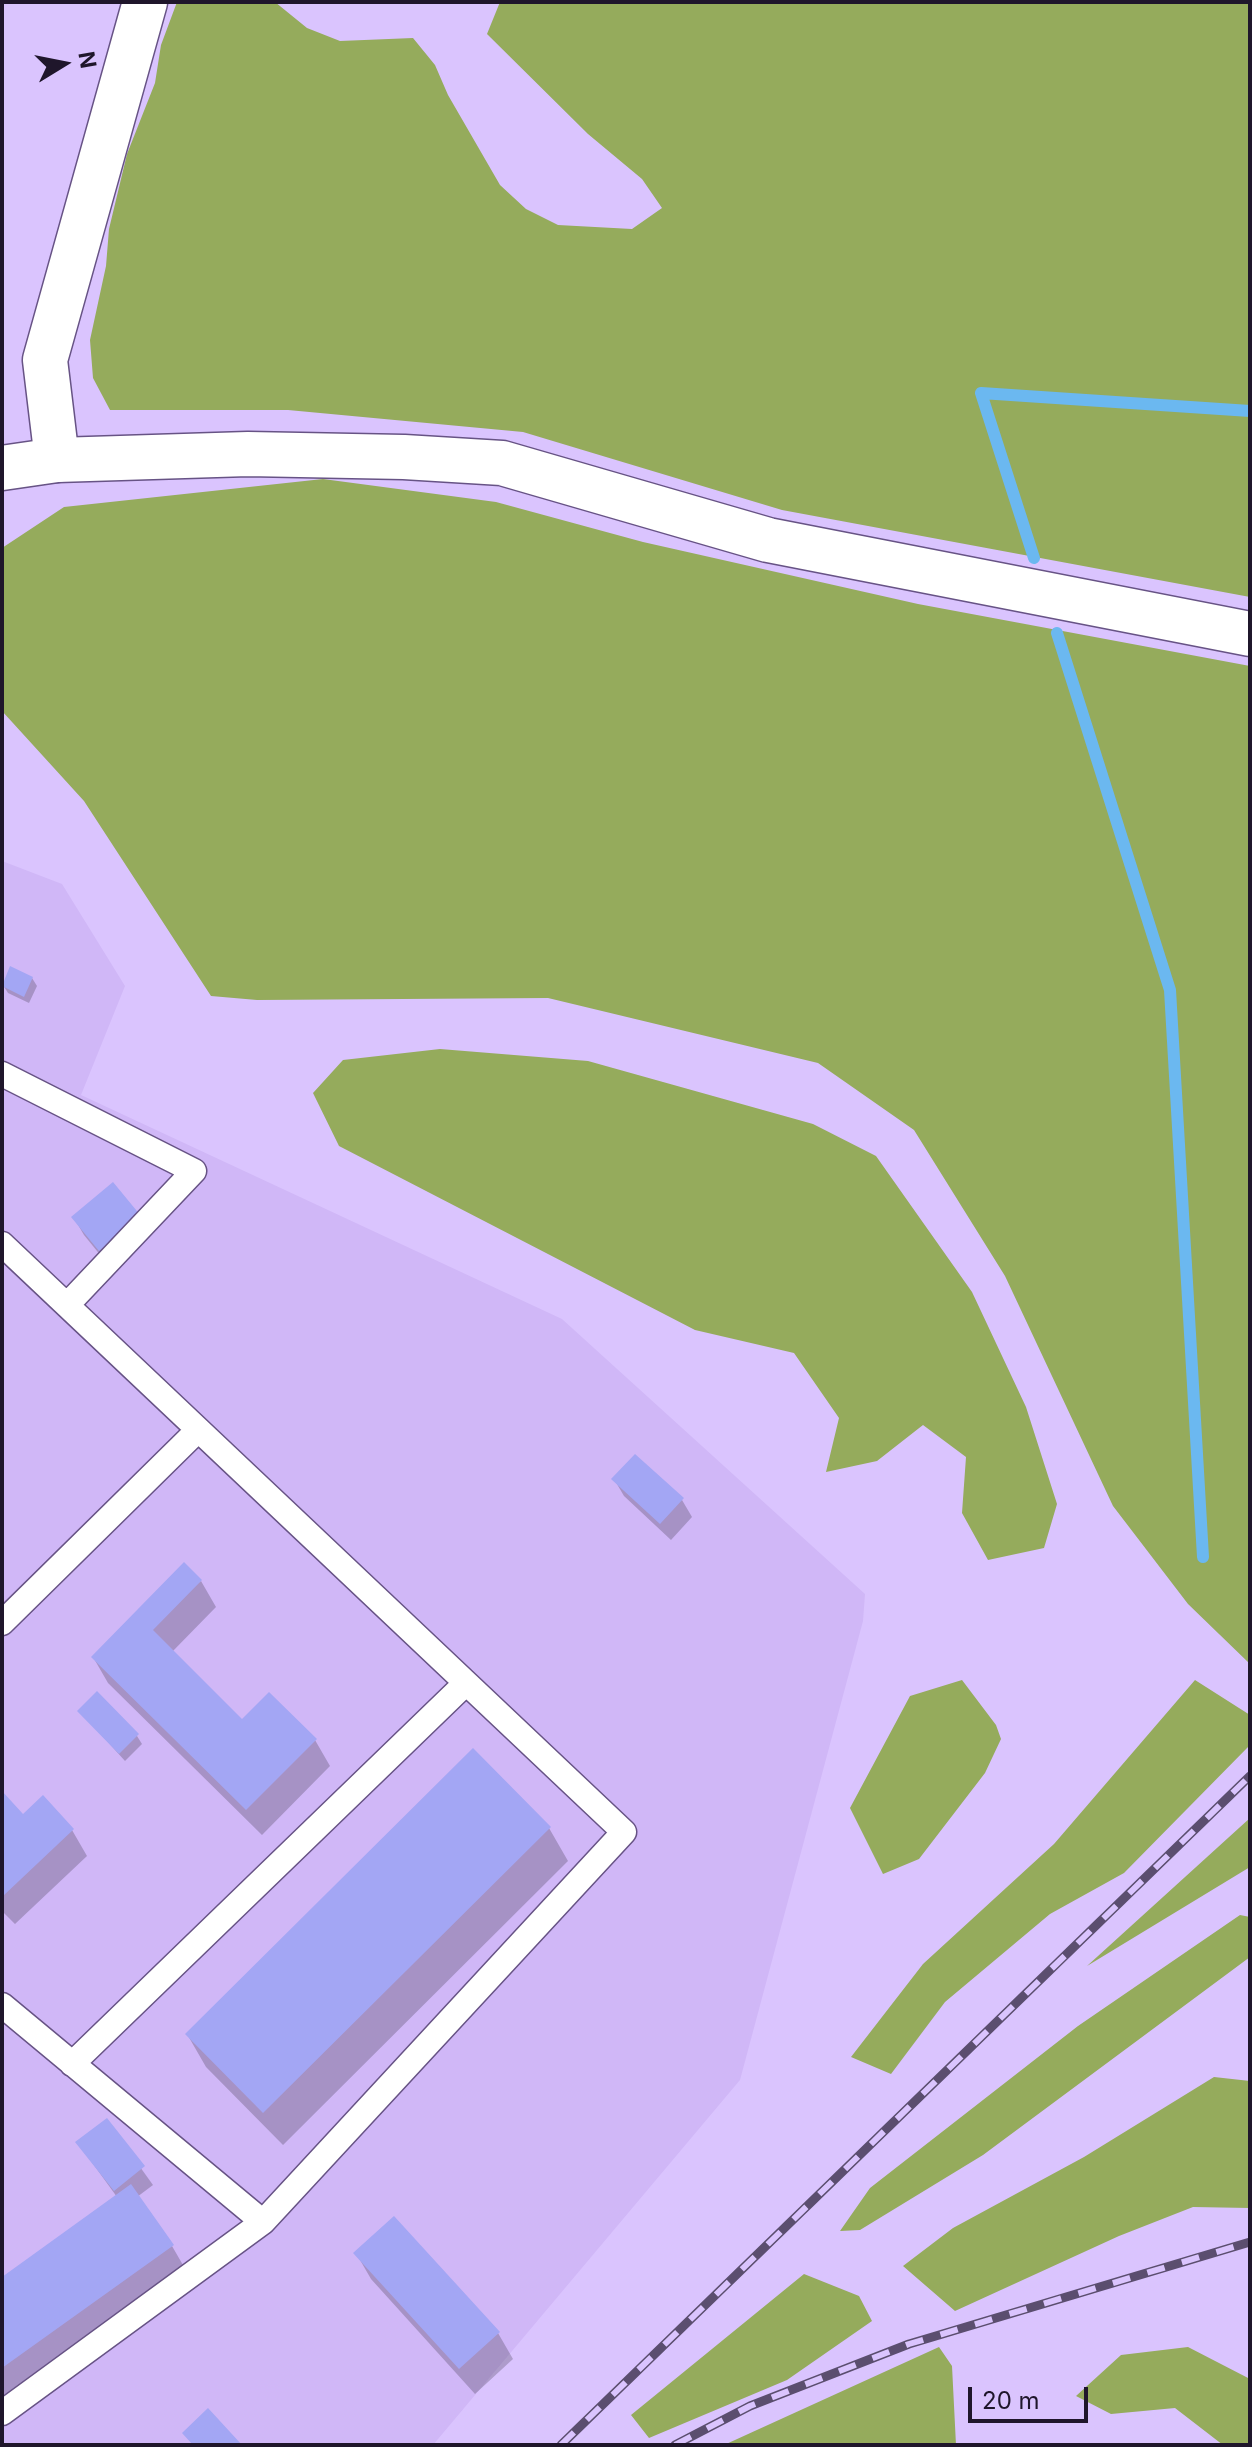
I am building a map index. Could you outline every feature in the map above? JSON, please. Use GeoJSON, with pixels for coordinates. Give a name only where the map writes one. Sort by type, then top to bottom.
{"type":"FeatureCollection","features":[{"type":"Feature","properties":{"kind":"street"},"geometry":{"type":"LineString","coordinates":[[57,460],[45,360],[145,2]]}},
{"type":"Feature","properties":{"kind":"street"},"geometry":{"type":"LineString","coordinates":[[2,468],[57,460],[248,454],[404,457],[502,463],[768,540],[1250,634]]}},
{"type":"Feature","properties":{"kind":"lane"},"geometry":{"type":"LineString","coordinates":[[2,1074],[194,1171],[67,1305]]}},
{"type":"Feature","properties":{"kind":"lane"},"geometry":{"type":"LineString","coordinates":[[2,1244],[624,1832],[263,2222],[2,2413]]}},
{"type":"Feature","properties":{"kind":"lane"},"geometry":{"type":"LineString","coordinates":[[2,1623],[198,1430]]}},
{"type":"Feature","properties":{"kind":"lane"},"geometry":{"type":"LineString","coordinates":[[72,2064],[466,1683]]}},
{"type":"Feature","properties":{"kind":"lane"},"geometry":{"type":"LineString","coordinates":[[2,2005],[263,2222]]}},
{"type":"Feature","properties":{"kind":"shaded area"},"geometry":{"type":"Polygon","coordinates":[[[2,861],[62,884],[125,986],[81,1095],[562,1319],[865,1594],[863,1621],[740,2080],[433,2445],[2,2445],[2,861]]]}},
{"type":"Feature","properties":{"kind":"green space"},"geometry":{"type":"Polygon","coordinates":[[[177,2],[275,2],[307,28],[340,41],[413,38],[435,65],[448,95],[500,185],[526,209],[558,225],[632,229],[662,208],[642,179],[588,134],[487,34],[500,2],[1250,2],[1250,597],[782,510],[523,432],[288,410],[110,410],[93,378],[90,340],[106,266],[109,229],[127,154],[155,83],[161,45],[177,2]]]}},
{"type":"Feature","properties":{"kind":"green space"},"geometry":{"type":"Polygon","coordinates":[[[323,479],[496,502],[643,542],[918,604],[1250,666],[1250,1664],[1188,1604],[1113,1506],[1005,1276],[914,1130],[818,1063],[548,998],[257,1000],[211,996],[84,801],[2,711],[2,548],[64,507],[323,479]]]}},
{"type":"Feature","properties":{"kind":"green space"},"geometry":{"type":"Polygon","coordinates":[[[440,1049],[588,1061],[813,1124],[876,1156],[972,1292],[1026,1407],[1057,1504],[1044,1548],[988,1560],[962,1513],[966,1457],[923,1425],[877,1461],[826,1472],[839,1418],[794,1353],[695,1330],[339,1146],[313,1093],[343,1060],[440,1049]]]}},
{"type":"Feature","properties":{"kind":"green space"},"geometry":{"type":"Polygon","coordinates":[[[962,1680],[996,1725],[1001,1739],[985,1773],[919,1859],[883,1874],[850,1808],[910,1696],[962,1680]]]}},
{"type":"Feature","properties":{"kind":"green space"},"geometry":{"type":"Polygon","coordinates":[[[1195,1680],[1250,1715],[1250,1745],[1124,1873],[1050,1914],[945,2002],[891,2074],[851,2057],[923,1964],[1054,1844],[1195,1680]]]}},
{"type":"Feature","properties":{"kind":"green space"},"geometry":{"type":"Polygon","coordinates":[[[1250,1818],[1250,1867],[1087,1966],[1250,1818]]]}},
{"type":"Feature","properties":{"kind":"green space"},"geometry":{"type":"Polygon","coordinates":[[[1240,1915],[1250,1917],[1250,1957],[983,2155],[860,2230],[840,2231],[870,2188],[1078,2026],[1240,1915]]]}},
{"type":"Feature","properties":{"kind":"green space"},"geometry":{"type":"Polygon","coordinates":[[[1214,2077],[1250,2081],[1250,2208],[1193,2207],[1119,2236],[955,2311],[903,2266],[953,2228],[1084,2157],[1214,2077]]]}},
{"type":"Feature","properties":{"kind":"green space"},"geometry":{"type":"Polygon","coordinates":[[[804,2274],[859,2296],[872,2321],[787,2380],[649,2438],[631,2415],[804,2274]]]}},
{"type":"Feature","properties":{"kind":"green space"},"geometry":{"type":"Polygon","coordinates":[[[939,2347],[952,2366],[956,2445],[724,2445],[939,2347]]]}},
{"type":"Feature","properties":{"kind":"green space"},"geometry":{"type":"Polygon","coordinates":[[[1188,2347],[1250,2379],[1250,2445],[1223,2445],[1175,2408],[1111,2414],[1076,2396],[1121,2355],[1188,2347]]]}},
{"type":"Feature","properties":{"kind":"building"},"geometry":{"type":"Polygon","coordinates":[[[10,966],[33,977],[24,997],[2,986],[10,966]]]}},
{"type":"Feature","properties":{"kind":"building"},"geometry":{"type":"Polygon","coordinates":[[[113,1182],[141,1216],[99,1251],[71,1217],[113,1182]]]}},
{"type":"Feature","properties":{"kind":"building"},"geometry":{"type":"Polygon","coordinates":[[[635,1454],[684,1498],[660,1524],[611,1479],[635,1454]]]}},
{"type":"Feature","properties":{"kind":"building"},"geometry":{"type":"Polygon","coordinates":[[[184,1562],[202,1580],[153,1630],[242,1719],[269,1692],[317,1739],[246,1810],[91,1657],[184,1562]]]}},
{"type":"Feature","properties":{"kind":"building"},"geometry":{"type":"Polygon","coordinates":[[[97,1691],[139,1734],[119,1754],[77,1711],[97,1691]]]}},
{"type":"Feature","properties":{"kind":"building"},"geometry":{"type":"Polygon","coordinates":[[[473,1748],[551,1827],[263,2113],[185,2034],[473,1748]]]}},
{"type":"Feature","properties":{"kind":"building"},"geometry":{"type":"Polygon","coordinates":[[[2,1791],[23,1814],[43,1795],[74,1829],[2,1897],[2,1791]]]}},
{"type":"Feature","properties":{"kind":"building"},"geometry":{"type":"Polygon","coordinates":[[[107,2118],[145,2166],[114,2191],[75,2142],[107,2118]]]}},
{"type":"Feature","properties":{"kind":"building"},"geometry":{"type":"Polygon","coordinates":[[[131,2184],[174,2245],[2,2368],[2,2277],[131,2184]]]}},
{"type":"Feature","properties":{"kind":"building"},"geometry":{"type":"Polygon","coordinates":[[[394,2216],[500,2332],[459,2369],[353,2253],[394,2216]]]}},
{"type":"Feature","properties":{"kind":"building"},"geometry":{"type":"Polygon","coordinates":[[[208,2408],[242,2445],[193,2445],[182,2433],[208,2408]]]}},
{"type":"Feature","properties":{"kind":"waterway"},"geometry":{"type":"LineString","coordinates":[[1034,558],[981,393],[1250,411]]}},
{"type":"Feature","properties":{"kind":"waterway"},"geometry":{"type":"LineString","coordinates":[[1057,633],[1170,990],[1203,1557]]}},
{"type":"Feature","properties":{"kind":"railway"},"geometry":{"type":"LineString","coordinates":[[561,2445],[1250,1776]]}},
{"type":"Feature","properties":{"kind":"railway"},"geometry":{"type":"LineString","coordinates":[[675,2445],[750,2406],[909,2344],[1250,2242]]}}]}
